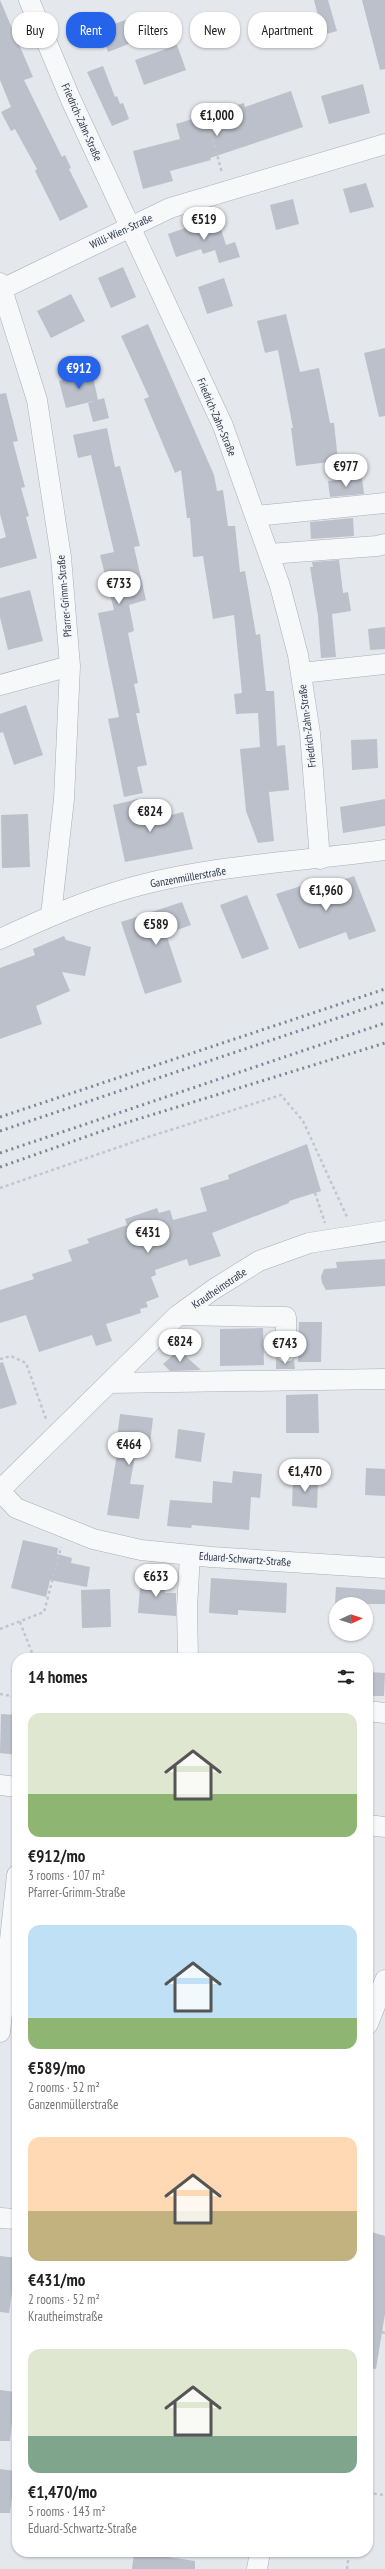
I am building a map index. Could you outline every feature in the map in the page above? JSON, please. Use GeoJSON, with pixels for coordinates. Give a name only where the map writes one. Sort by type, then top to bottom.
{"type":"FeatureCollection","features":[{"type":"Feature","properties":{"kind":"street","name":"Friedrich-Zahn-Straße"},"geometry":{"type":"LineString","coordinates":[[29,0],[71,100],[223,426],[280,586],[301,673],[310,734],[320,859]]}},
{"type":"Feature","properties":{"kind":"street","name":"Willi-Wien-Straße"},"geometry":{"type":"LineString","coordinates":[[1,287],[170,208],[385,144]]}},
{"type":"Feature","properties":{"kind":"street","name":"Pfarrer-Grimm-Straße"},"geometry":{"type":"LineString","coordinates":[[1,287],[36,400],[61,557],[70,666],[64,799],[51,915]]}},
{"type":"Feature","properties":{"kind":"street"},"geometry":{"type":"LineString","coordinates":[[256,516],[385,503]]}},
{"type":"Feature","properties":{"kind":"street"},"geometry":{"type":"LineString","coordinates":[[269,554],[385,544]]}},
{"type":"Feature","properties":{"kind":"street"},"geometry":{"type":"LineString","coordinates":[[301,673],[385,664]]}},
{"type":"Feature","properties":{"kind":"street"},"geometry":{"type":"LineString","coordinates":[[0,685],[70,666]]}},
{"type":"Feature","properties":{"kind":"street","name":"Ganzenmüllerstraße"},"geometry":{"type":"LineString","coordinates":[[0,939],[51,915],[107,894],[159,881],[206,872],[385,850]]}},
{"type":"Feature","properties":{"kind":"street","name":"Krautheimstraße"},"geometry":{"type":"LineString","coordinates":[[0,1491],[178,1315],[214,1289],[259,1261],[309,1243],[385,1231]]}},
{"type":"Feature","properties":{"kind":"street"},"geometry":{"type":"LineString","coordinates":[[178,1315],[286,1317],[286,1352]]}},
{"type":"Feature","properties":{"kind":"street"},"geometry":{"type":"LineString","coordinates":[[109,1383],[385,1379]]}},
{"type":"Feature","properties":{"kind":"street","name":"Eduard-Schwartz-Straße"},"geometry":{"type":"LineString","coordinates":[[0,1491],[16,1508],[93,1539],[141,1550],[190,1555],[385,1568]]}},
{"type":"Feature","properties":{"kind":"street"},"geometry":{"type":"LineString","coordinates":[[188,1653],[187,1608],[190,1555]]}},
{"type":"Feature","properties":{"kind":"street"},"geometry":{"type":"LineString","coordinates":[[0,1785],[12,1786]]}},
{"type":"Feature","properties":{"kind":"street"},"geometry":{"type":"LineString","coordinates":[[373,1826],[385,1827]]}},
{"type":"Feature","properties":{"kind":"street"},"geometry":{"type":"LineString","coordinates":[[0,2032],[12,1921]]}},
{"type":"Feature","properties":{"kind":"street"},"geometry":{"type":"LineString","coordinates":[[373,2011],[385,1980]]}},
{"type":"Feature","properties":{"kind":"street"},"geometry":{"type":"LineString","coordinates":[[0,2218],[12,2219]]}},
{"type":"Feature","properties":{"kind":"street"},"geometry":{"type":"LineString","coordinates":[[257,2569],[259,2557]]}},
{"type":"Feature","properties":{"kind":"path"},"geometry":{"type":"LineString","coordinates":[[205,110],[227,191]]}},
{"type":"Feature","properties":{"kind":"path"},"geometry":{"type":"LineString","coordinates":[[0,1188],[148,1137],[281,1095],[303,1121],[342,1205],[353,1235]]}},
{"type":"Feature","properties":{"kind":"path"},"geometry":{"type":"LineString","coordinates":[[315,1193],[327,1228]]}},
{"type":"Feature","properties":{"kind":"path"},"geometry":{"type":"LineString","coordinates":[[0,1359],[11,1356],[26,1363],[47,1422]]}},
{"type":"Feature","properties":{"kind":"path"},"geometry":{"type":"LineString","coordinates":[[0,1629],[44,1612],[66,1528]]}},
{"type":"Feature","properties":{"kind":"path"},"geometry":{"type":"LineString","coordinates":[[20,1622],[32,1653]]}},
{"type":"Feature","properties":{"kind":"path"},"geometry":{"type":"LineString","coordinates":[[0,1694],[12,1696]]}},
{"type":"Feature","properties":{"kind":"path"},"geometry":{"type":"LineString","coordinates":[[373,2494],[385,2495]]}},
{"type":"Feature","properties":{"kind":"path"},"geometry":{"type":"LineString","coordinates":[[347,2569],[348,2557]]}},
{"type":"Feature","properties":{"kind":"building"},"geometry":{"type":"Polygon","coordinates":[[[0,0],[12,28],[12,48],[21,48],[33,77],[24,80],[62,157],[65,155],[71,168],[69,169],[88,207],[60,221],[35,171],[37,169],[15,129],[11,131],[1,112],[11,107],[0,80],[0,0]]]}},
{"type":"Feature","properties":{"kind":"building"},"geometry":{"type":"Polygon","coordinates":[[[314,0],[328,0],[337,31],[327,34],[327,12],[317,12],[314,0]]]}},
{"type":"Feature","properties":{"kind":"building"},"geometry":{"type":"Polygon","coordinates":[[[362,0],[385,0],[385,69],[380,70],[362,0]]]}},
{"type":"Feature","properties":{"kind":"building"},"geometry":{"type":"Polygon","coordinates":[[[124,20],[124,46],[108,52],[107,48],[116,48],[116,23],[124,20]]]}},
{"type":"Feature","properties":{"kind":"building"},"geometry":{"type":"Polygon","coordinates":[[[169,48],[178,48],[186,70],[144,85],[135,60],[169,48]]]}},
{"type":"Feature","properties":{"kind":"building"},"geometry":{"type":"Polygon","coordinates":[[[103,66],[115,97],[117,96],[120,104],[123,103],[129,119],[112,126],[87,72],[103,66]]]}},
{"type":"Feature","properties":{"kind":"building"},"geometry":{"type":"Polygon","coordinates":[[[363,84],[370,113],[329,124],[321,96],[363,84]]]}},
{"type":"Feature","properties":{"kind":"building"},"geometry":{"type":"Polygon","coordinates":[[[291,91],[303,127],[210,158],[211,160],[170,171],[173,181],[143,189],[133,151],[180,139],[176,124],[244,103],[245,107],[291,91]]]}},
{"type":"Feature","properties":{"kind":"building"},"geometry":{"type":"Polygon","coordinates":[[[366,183],[374,207],[350,213],[343,189],[366,183]]]}},
{"type":"Feature","properties":{"kind":"building"},"geometry":{"type":"Polygon","coordinates":[[[293,199],[299,224],[276,230],[270,205],[293,199]]]}},
{"type":"Feature","properties":{"kind":"building"},"geometry":{"type":"Polygon","coordinates":[[[217,217],[226,245],[235,242],[240,257],[219,263],[215,250],[203,254],[201,249],[176,257],[168,234],[217,217]]]}},
{"type":"Feature","properties":{"kind":"building"},"geometry":{"type":"Polygon","coordinates":[[[123,267],[136,297],[111,308],[98,278],[123,267]]]}},
{"type":"Feature","properties":{"kind":"building"},"geometry":{"type":"Polygon","coordinates":[[[224,278],[233,306],[207,314],[198,287],[224,278]]]}},
{"type":"Feature","properties":{"kind":"building"},"geometry":{"type":"Polygon","coordinates":[[[71,294],[85,321],[51,338],[37,311],[71,294]]]}},
{"type":"Feature","properties":{"kind":"building"},"geometry":{"type":"Polygon","coordinates":[[[286,314],[300,372],[319,368],[330,423],[334,423],[338,461],[296,466],[291,428],[293,428],[278,350],[265,353],[257,321],[286,314]]]}},
{"type":"Feature","properties":{"kind":"building"},"geometry":{"type":"Polygon","coordinates":[[[148,324],[214,475],[217,491],[223,490],[228,526],[235,526],[240,572],[245,571],[256,635],[260,634],[266,691],[274,691],[277,746],[285,745],[289,790],[269,792],[274,841],[258,843],[246,811],[240,749],[260,747],[258,713],[236,714],[234,694],[242,693],[234,615],[213,619],[203,556],[193,557],[190,518],[187,518],[181,470],[175,473],[144,399],[149,397],[121,336],[148,324]]]}},
{"type":"Feature","properties":{"kind":"building"},"geometry":{"type":"Polygon","coordinates":[[[385,348],[385,416],[379,417],[364,353],[385,348]]]}},
{"type":"Feature","properties":{"kind":"building"},"geometry":{"type":"Polygon","coordinates":[[[92,372],[98,400],[66,408],[59,381],[92,372]]]}},
{"type":"Feature","properties":{"kind":"building"},"geometry":{"type":"Polygon","coordinates":[[[6,393],[18,441],[13,442],[25,487],[21,488],[29,516],[26,517],[37,558],[0,568],[0,539],[6,537],[0,514],[0,394],[6,393]]]}},
{"type":"Feature","properties":{"kind":"building"},"geometry":{"type":"Polygon","coordinates":[[[104,398],[109,418],[93,422],[88,403],[104,398]]]}},
{"type":"Feature","properties":{"kind":"building"},"geometry":{"type":"Polygon","coordinates":[[[107,428],[115,467],[120,466],[140,546],[134,547],[146,600],[129,605],[134,631],[128,633],[138,683],[134,684],[140,713],[136,713],[147,765],[137,767],[143,793],[124,797],[108,719],[119,717],[98,613],[114,610],[100,555],[114,552],[91,455],[78,458],[73,435],[107,428]]]}},
{"type":"Feature","properties":{"kind":"building"},"geometry":{"type":"Polygon","coordinates":[[[362,478],[364,494],[330,497],[328,481],[362,478]]]}},
{"type":"Feature","properties":{"kind":"building"},"geometry":{"type":"Polygon","coordinates":[[[353,518],[354,536],[311,539],[310,522],[353,518]]]}},
{"type":"Feature","properties":{"kind":"building"},"geometry":{"type":"Polygon","coordinates":[[[339,560],[343,593],[348,592],[351,611],[332,614],[336,657],[321,658],[318,616],[310,567],[313,567],[312,562],[339,560]]]}},
{"type":"Feature","properties":{"kind":"building"},"geometry":{"type":"Polygon","coordinates":[[[30,590],[43,641],[8,650],[0,617],[0,598],[30,590]]]}},
{"type":"Feature","properties":{"kind":"building"},"geometry":{"type":"Polygon","coordinates":[[[385,627],[385,649],[370,650],[368,629],[385,627]]]}},
{"type":"Feature","properties":{"kind":"building"},"geometry":{"type":"Polygon","coordinates":[[[26,705],[43,755],[14,765],[3,732],[0,733],[0,714],[26,705]]]}},
{"type":"Feature","properties":{"kind":"building"},"geometry":{"type":"Polygon","coordinates":[[[377,739],[378,768],[352,770],[351,740],[377,739]]]}},
{"type":"Feature","properties":{"kind":"building"},"geometry":{"type":"Polygon","coordinates":[[[138,799],[143,822],[183,812],[193,849],[125,862],[113,805],[138,799]]]}},
{"type":"Feature","properties":{"kind":"building"},"geometry":{"type":"Polygon","coordinates":[[[385,799],[385,826],[343,833],[340,807],[385,799]]]}},
{"type":"Feature","properties":{"kind":"building"},"geometry":{"type":"Polygon","coordinates":[[[28,814],[30,867],[2,868],[1,815],[28,814]]]}},
{"type":"Feature","properties":{"kind":"building"},"geometry":{"type":"Polygon","coordinates":[[[354,876],[376,931],[349,940],[346,932],[299,949],[276,894],[304,885],[307,893],[354,876]]]}},
{"type":"Feature","properties":{"kind":"building"},"geometry":{"type":"Polygon","coordinates":[[[247,895],[269,949],[242,959],[220,905],[247,895]]]}},
{"type":"Feature","properties":{"kind":"building"},"geometry":{"type":"Polygon","coordinates":[[[182,902],[191,925],[166,934],[182,982],[145,994],[121,922],[182,902]]]}},
{"type":"Feature","properties":{"kind":"building"},"geometry":{"type":"Polygon","coordinates":[[[64,936],[66,940],[91,947],[85,976],[62,972],[70,991],[36,1006],[42,1024],[0,1039],[0,968],[35,955],[33,949],[64,936]]]}},
{"type":"Feature","properties":{"kind":"building"},"geometry":{"type":"Polygon","coordinates":[[[307,1144],[321,1191],[289,1201],[289,1203],[212,1233],[221,1256],[189,1266],[187,1259],[155,1270],[156,1275],[151,1277],[159,1297],[146,1302],[148,1307],[140,1309],[141,1313],[106,1324],[112,1341],[96,1346],[92,1335],[39,1352],[26,1315],[0,1323],[0,1290],[34,1279],[32,1274],[72,1261],[68,1250],[89,1243],[87,1239],[127,1225],[125,1219],[157,1208],[159,1213],[170,1210],[173,1220],[207,1211],[200,1188],[229,1179],[228,1175],[307,1144]]]}},
{"type":"Feature","properties":{"kind":"building"},"geometry":{"type":"Polygon","coordinates":[[[385,1259],[385,1286],[326,1290],[322,1283],[321,1276],[324,1269],[337,1268],[336,1262],[385,1259]]]}},
{"type":"Feature","properties":{"kind":"building"},"geometry":{"type":"Polygon","coordinates":[[[299,1322],[322,1322],[321,1362],[298,1362],[299,1322]]]}},
{"type":"Feature","properties":{"kind":"building"},"geometry":{"type":"Polygon","coordinates":[[[263,1328],[264,1365],[220,1366],[220,1329],[263,1328]]]}},
{"type":"Feature","properties":{"kind":"building"},"geometry":{"type":"Polygon","coordinates":[[[179,1350],[201,1370],[170,1371],[163,1364],[179,1350]]]}},
{"type":"Feature","properties":{"kind":"building"},"geometry":{"type":"Polygon","coordinates":[[[276,1358],[286,1363],[294,1360],[295,1369],[276,1369],[276,1358]]]}},
{"type":"Feature","properties":{"kind":"building"},"geometry":{"type":"Polygon","coordinates":[[[3,1362],[17,1404],[0,1409],[0,1363],[3,1362]]]}},
{"type":"Feature","properties":{"kind":"building"},"geometry":{"type":"Polygon","coordinates":[[[318,1394],[319,1433],[286,1433],[286,1395],[318,1394]]]}},
{"type":"Feature","properties":{"kind":"building"},"geometry":{"type":"Polygon","coordinates":[[[120,1414],[153,1418],[149,1452],[136,1450],[130,1484],[144,1485],[139,1519],[107,1515],[118,1448],[116,1447],[120,1414]]]}},
{"type":"Feature","properties":{"kind":"building"},"geometry":{"type":"Polygon","coordinates":[[[178,1429],[205,1433],[201,1462],[175,1458],[178,1429]]]}},
{"type":"Feature","properties":{"kind":"building"},"geometry":{"type":"Polygon","coordinates":[[[366,1468],[385,1469],[385,1496],[365,1495],[366,1468]]]}},
{"type":"Feature","properties":{"kind":"building"},"geometry":{"type":"Polygon","coordinates":[[[233,1471],[262,1474],[260,1498],[251,1497],[249,1530],[192,1525],[191,1528],[167,1526],[170,1500],[212,1503],[213,1481],[232,1483],[233,1471]]]}},
{"type":"Feature","properties":{"kind":"building"},"geometry":{"type":"Polygon","coordinates":[[[293,1479],[318,1480],[317,1508],[292,1506],[293,1479]]]}},
{"type":"Feature","properties":{"kind":"building"},"geometry":{"type":"Polygon","coordinates":[[[23,1540],[58,1548],[57,1554],[72,1558],[71,1563],[90,1567],[87,1587],[50,1580],[46,1597],[11,1588],[23,1540]]]}},
{"type":"Feature","properties":{"kind":"building"},"geometry":{"type":"Polygon","coordinates":[[[141,1576],[166,1578],[165,1593],[176,1593],[176,1616],[138,1613],[141,1576]]]}},
{"type":"Feature","properties":{"kind":"building"},"geometry":{"type":"Polygon","coordinates":[[[211,1578],[287,1583],[286,1613],[238,1610],[238,1615],[209,1613],[211,1578]]]}},
{"type":"Feature","properties":{"kind":"building"},"geometry":{"type":"Polygon","coordinates":[[[336,1587],[385,1590],[385,1604],[373,1604],[373,1597],[335,1597],[336,1587]]]}},
{"type":"Feature","properties":{"kind":"building"},"geometry":{"type":"Polygon","coordinates":[[[110,1589],[111,1627],[82,1628],[81,1590],[110,1589]]]}},
{"type":"Feature","properties":{"kind":"building"},"geometry":{"type":"Polygon","coordinates":[[[373,1672],[385,1673],[384,1696],[373,1696],[373,1672]]]}},
{"type":"Feature","properties":{"kind":"building"},"geometry":{"type":"Polygon","coordinates":[[[1,1714],[12,1715],[12,1754],[0,1753],[1,1714]]]}},
{"type":"Feature","properties":{"kind":"building"},"geometry":{"type":"Polygon","coordinates":[[[373,2232],[385,2236],[385,2314],[376,2369],[373,2369],[373,2232]]]}},
{"type":"Feature","properties":{"kind":"building"},"geometry":{"type":"Polygon","coordinates":[[[0,2256],[12,2257],[12,2293],[9,2313],[0,2312],[0,2256]]]}},
{"type":"Feature","properties":{"kind":"building"},"geometry":{"type":"Polygon","coordinates":[[[0,2390],[12,2392],[12,2421],[10,2441],[0,2441],[0,2390]]]}},
{"type":"Feature","properties":{"kind":"building"},"geometry":{"type":"Polygon","coordinates":[[[0,2469],[12,2471],[12,2496],[10,2513],[0,2513],[0,2469]]]}},
{"type":"Feature","properties":{"kind":"building"},"geometry":{"type":"Polygon","coordinates":[[[133,2557],[168,2557],[195,2561],[195,2569],[132,2569],[133,2557]]]}},
{"type":"Feature","properties":{"kind":"railway"},"geometry":{"type":"LineString","coordinates":[[0,1117],[385,989]]}},
{"type":"Feature","properties":{"kind":"railway"},"geometry":{"type":"LineString","coordinates":[[0,1131],[385,1002]]}},
{"type":"Feature","properties":{"kind":"railway"},"geometry":{"type":"LineString","coordinates":[[0,1153],[385,1023]]}},
{"type":"Feature","properties":{"kind":"railway"},"geometry":{"type":"LineString","coordinates":[[0,1167],[122,1124],[385,1043]]}}]}
